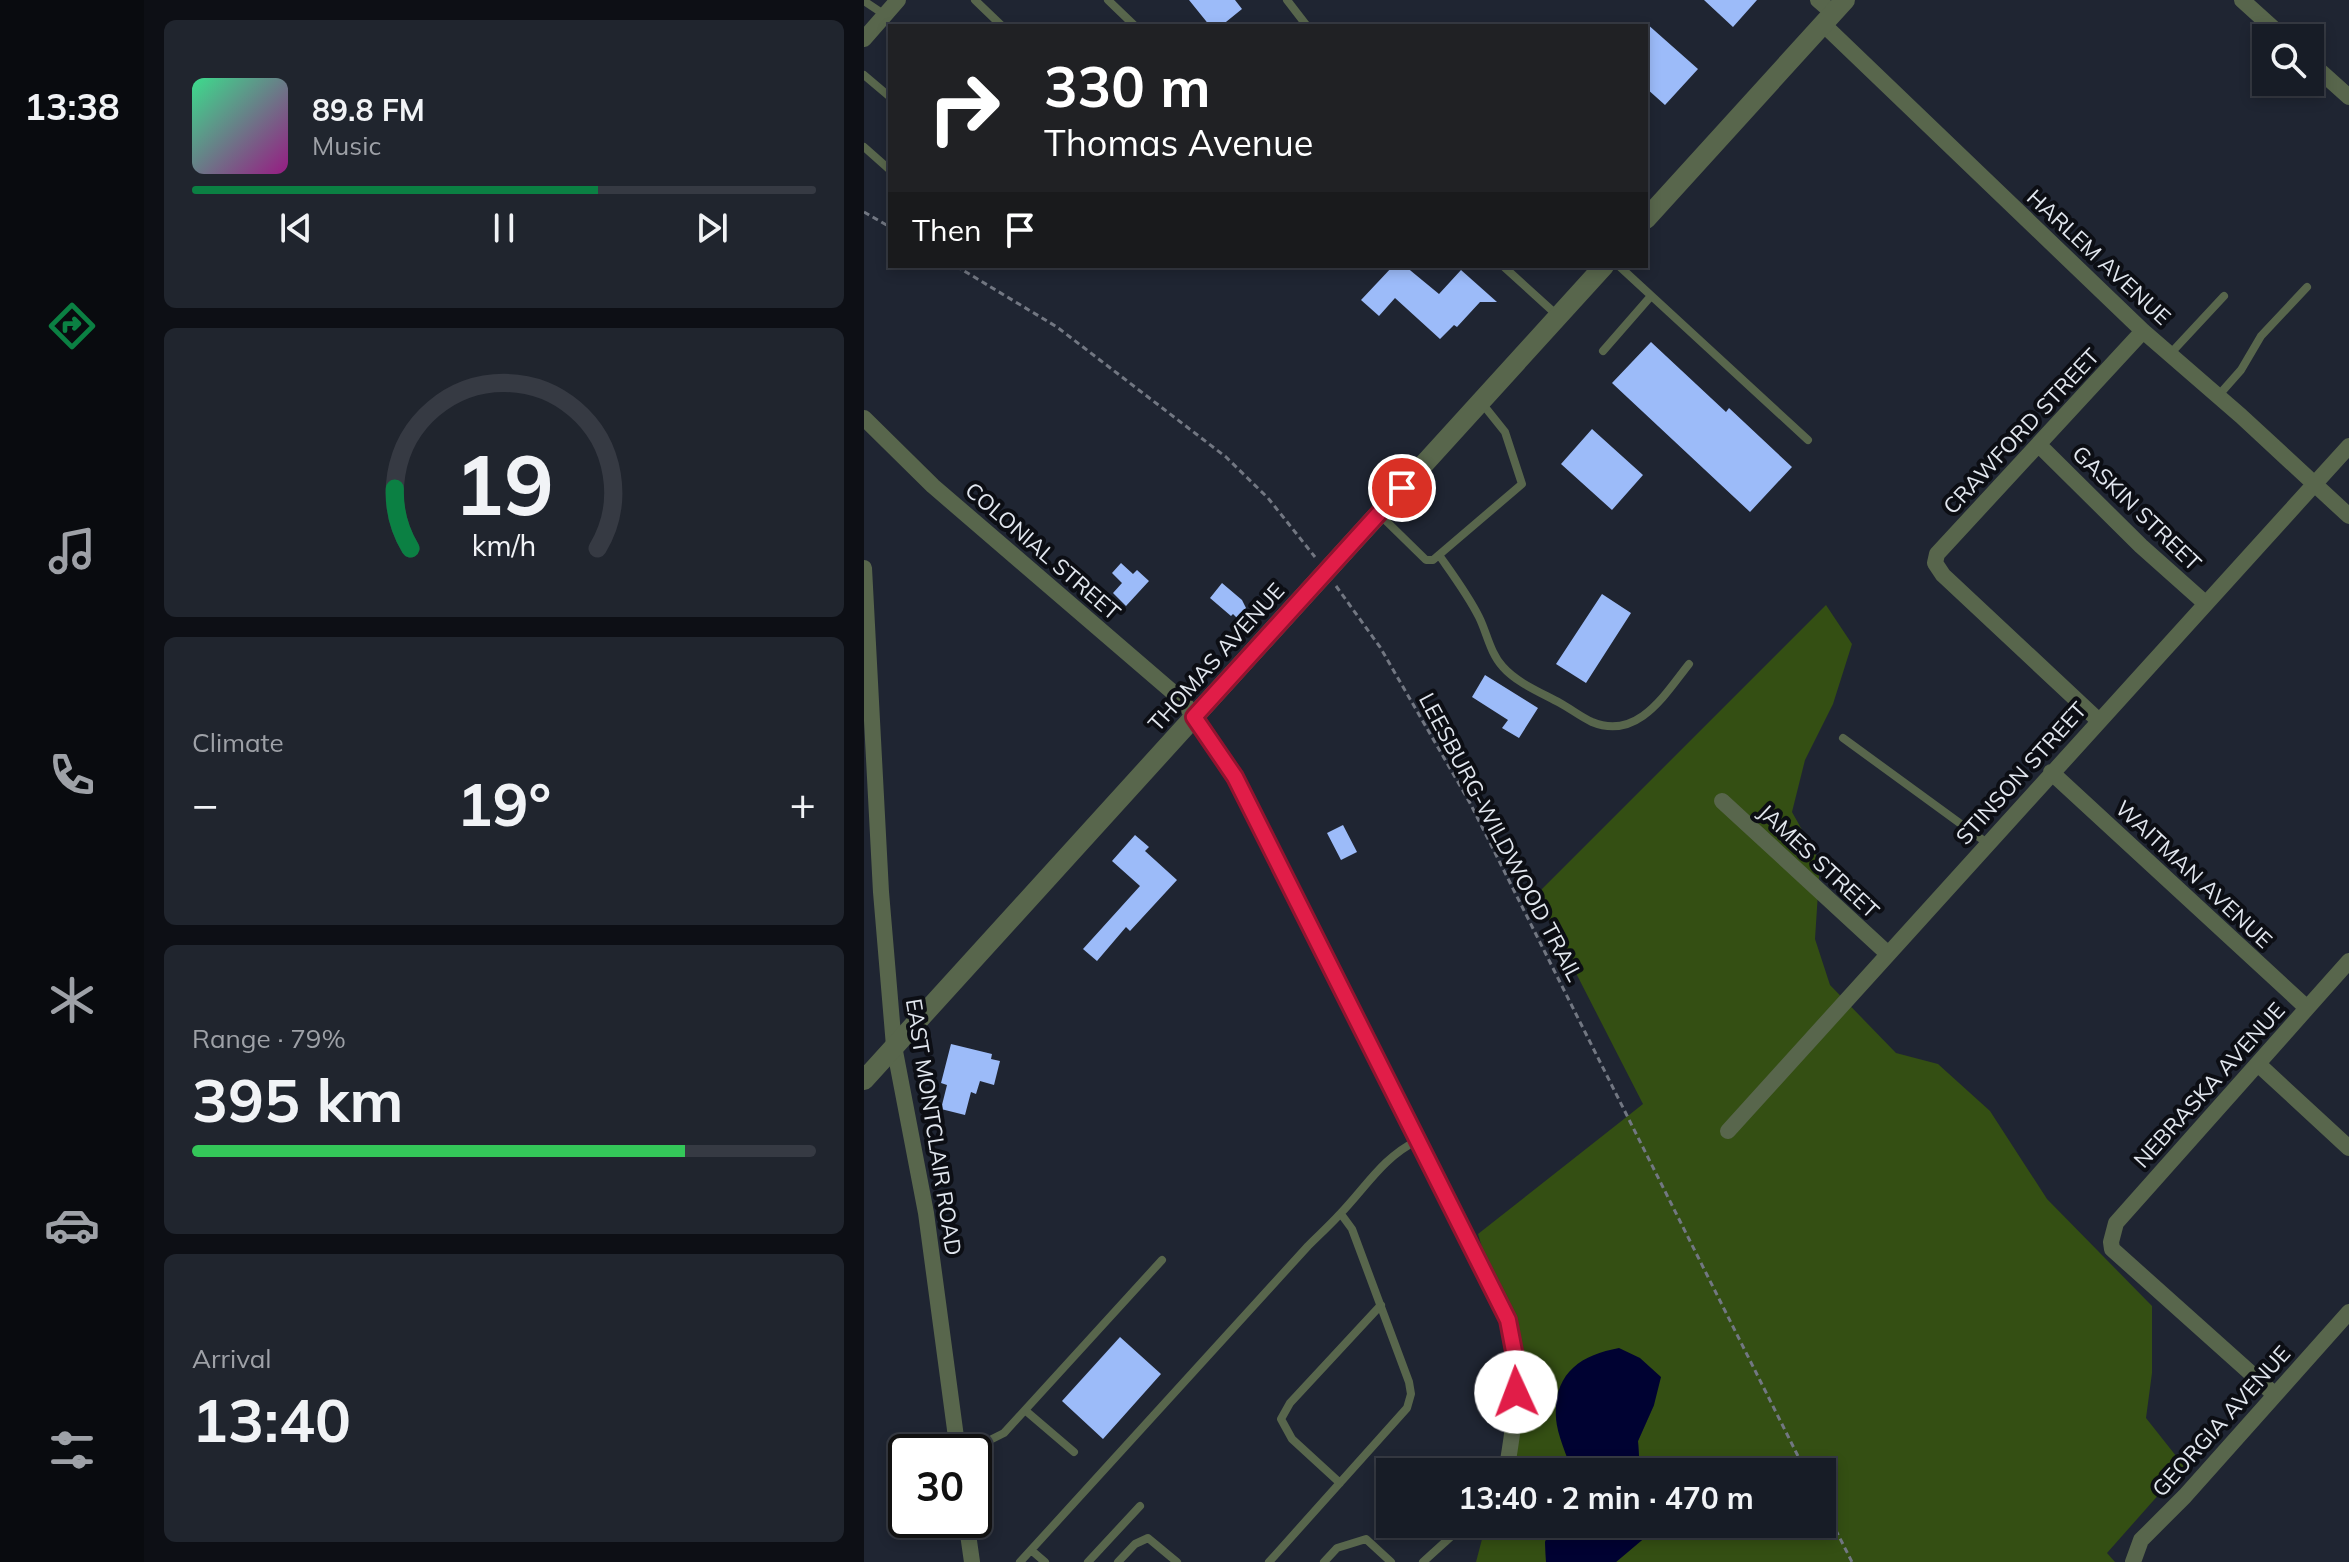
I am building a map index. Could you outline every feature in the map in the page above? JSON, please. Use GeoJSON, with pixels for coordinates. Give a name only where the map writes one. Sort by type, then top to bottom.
{"type":"FeatureCollection","features":[{"type":"Feature","properties":{"kind":"street"},"geometry":{"type":"LineString","coordinates":[[864,39],[898,0]]}},
{"type":"Feature","properties":{"kind":"street"},"geometry":{"type":"LineString","coordinates":[[2242,0],[2269,24]]}},
{"type":"Feature","properties":{"kind":"street"},"geometry":{"type":"LineString","coordinates":[[1648,217],[1830,9]]}},
{"type":"Feature","properties":{"kind":"street","name":"HARLEM AVENUE"},"geometry":{"type":"LineString","coordinates":[[1830,9],[2143,331],[2349,516]]}},
{"type":"Feature","properties":{"kind":"street"},"geometry":{"type":"LineString","coordinates":[[2324,75],[2349,97]]}},
{"type":"Feature","properties":{"kind":"street","name":"THOMAS AVENUE"},"geometry":{"type":"LineString","coordinates":[[864,1080],[1602,268]]}},
{"type":"Feature","properties":{"kind":"street","name":"CRAWFORD STREET"},"geometry":{"type":"LineString","coordinates":[[2098,720],[1943,575],[1935,563],[1937,554],[2143,331]]}},
{"type":"Feature","properties":{"kind":"street","name":"COLONIAL STREET"},"geometry":{"type":"LineString","coordinates":[[864,418],[933,486],[1183,701],[1235,777],[1508,1320],[1513,1339],[1516,1392],[1508,1458]]}},
{"type":"Feature","properties":{"kind":"street","name":"GASKIN STREET"},"geometry":{"type":"LineString","coordinates":[[2039,445],[2141,546],[2205,603]]}},
{"type":"Feature","properties":{"kind":"street","name":"STINSON STREET"},"geometry":{"type":"LineString","coordinates":[[1728,1131],[2349,446]]}},
{"type":"Feature","properties":{"kind":"street","name":"EAST MONTCLAIR ROAD"},"geometry":{"type":"LineString","coordinates":[[864,568],[881,892],[894,1046],[926,1213],[956,1434]]}},
{"type":"Feature","properties":{"kind":"street","name":"WAITMAN AVENUE"},"geometry":{"type":"LineString","coordinates":[[2051,772],[2307,1008]]}},
{"type":"Feature","properties":{"kind":"street","name":"JAMES STREET"},"geometry":{"type":"LineString","coordinates":[[1722,801],[1887,953]]}},
{"type":"Feature","properties":{"kind":"street","name":"NEBRASKA AVENUE"},"geometry":{"type":"LineString","coordinates":[[2274,1394],[2112,1249],[2111,1242],[2116,1223],[2349,961]]}},
{"type":"Feature","properties":{"kind":"street"},"geometry":{"type":"LineString","coordinates":[[2258,1064],[2349,1148]]}},
{"type":"Feature","properties":{"kind":"street","name":"GEORGIA AVENUE"},"geometry":{"type":"LineString","coordinates":[[2133,1562],[2141,1540],[2185,1496],[2349,1312]]}},
{"type":"Feature","properties":{"kind":"street"},"geometry":{"type":"LineString","coordinates":[[969,1538],[972,1562]]}},
{"type":"Feature","properties":{"kind":"lane"},"geometry":{"type":"LineString","coordinates":[[975,0],[1000,24]]}},
{"type":"Feature","properties":{"kind":"lane"},"geometry":{"type":"LineString","coordinates":[[1108,0],[1133,24]]}},
{"type":"Feature","properties":{"kind":"lane"},"geometry":{"type":"LineString","coordinates":[[1287,0],[1305,24]]}},
{"type":"Feature","properties":{"kind":"lane"},"geometry":{"type":"LineString","coordinates":[[864,1],[885,15]]}},
{"type":"Feature","properties":{"kind":"lane"},"geometry":{"type":"LineString","coordinates":[[864,75],[888,95]]}},
{"type":"Feature","properties":{"kind":"lane"},"geometry":{"type":"LineString","coordinates":[[864,147],[888,168]]}},
{"type":"Feature","properties":{"kind":"lane"},"geometry":{"type":"LineString","coordinates":[[1505,268],[1558,316]]}},
{"type":"Feature","properties":{"kind":"lane"},"geometry":{"type":"LineString","coordinates":[[1621,268],[1808,440]]}},
{"type":"Feature","properties":{"kind":"lane"},"geometry":{"type":"LineString","coordinates":[[2218,396],[2241,370],[2261,336],[2307,287]]}},
{"type":"Feature","properties":{"kind":"lane"},"geometry":{"type":"LineString","coordinates":[[1603,351],[1651,296]]}},
{"type":"Feature","properties":{"kind":"lane"},"geometry":{"type":"LineString","coordinates":[[2170,354],[2224,296]]}},
{"type":"Feature","properties":{"kind":"lane"},"geometry":{"type":"LineString","coordinates":[[1379,514],[1426,560],[1433,560],[1522,484],[1505,432],[1480,402]]}},
{"type":"Feature","properties":{"kind":"lane"},"geometry":{"type":"LineString","coordinates":[[1439,555],[1469,599],[1503,668],[1594,722],[1617,727],[1639,721],[1689,664]]}},
{"type":"Feature","properties":{"kind":"lane"},"geometry":{"type":"LineString","coordinates":[[1843,738],[1987,843]]}},
{"type":"Feature","properties":{"kind":"lane"},"geometry":{"type":"LineString","coordinates":[[1020,1562],[1308,1246],[1341,1214],[1387,1159],[1418,1140]]}},
{"type":"Feature","properties":{"kind":"lane"},"geometry":{"type":"LineString","coordinates":[[1269,1562],[1407,1408],[1411,1394],[1352,1229],[1341,1214]]}},
{"type":"Feature","properties":{"kind":"lane"},"geometry":{"type":"LineString","coordinates":[[992,1439],[1004,1433],[1026,1411],[1162,1260]]}},
{"type":"Feature","properties":{"kind":"lane"},"geometry":{"type":"LineString","coordinates":[[1340,1483],[1292,1439],[1281,1419],[1290,1403],[1381,1305]]}},
{"type":"Feature","properties":{"kind":"lane"},"geometry":{"type":"LineString","coordinates":[[1026,1411],[1074,1452]]}},
{"type":"Feature","properties":{"kind":"lane"},"geometry":{"type":"LineString","coordinates":[[1088,1562],[1140,1506]]}},
{"type":"Feature","properties":{"kind":"lane"},"geometry":{"type":"LineString","coordinates":[[1118,1562],[1135,1544],[1148,1538],[1177,1562]]}},
{"type":"Feature","properties":{"kind":"lane"},"geometry":{"type":"LineString","coordinates":[[1423,1562],[1449,1538]]}},
{"type":"Feature","properties":{"kind":"lane"},"geometry":{"type":"LineString","coordinates":[[1324,1562],[1337,1548],[1366,1539],[1391,1562]]}},
{"type":"Feature","properties":{"kind":"lane"},"geometry":{"type":"LineString","coordinates":[[1031,1550],[1045,1562]]}},
{"type":"Feature","properties":{"kind":"path"},"geometry":{"type":"LineString","coordinates":[[864,212],[888,226]]}},
{"type":"Feature","properties":{"kind":"path","name":"LEESBURG-WILDWOOD TRAIL"},"geometry":{"type":"LineString","coordinates":[[959,268],[1057,327],[1226,457],[1268,498],[1380,647],[1470,803],[1799,1458]]}},
{"type":"Feature","properties":{"kind":"path"},"geometry":{"type":"LineString","coordinates":[[1836,1531],[1852,1562]]}},
{"type":"Feature","properties":{"kind":"green space"},"geometry":{"type":"Polygon","coordinates":[[[1826,605],[1852,644],[1833,704],[1805,760],[1792,812],[1820,862],[1815,939],[1830,985],[1896,1053],[1938,1064],[1990,1111],[2047,1199],[2152,1306],[2152,1373],[2146,1418],[2184,1466],[2107,1553],[2115,1562],[1616,1562],[1644,1538],[1836,1538],[1836,1458],[1639,1458],[1638,1441],[1654,1405],[1556,1419],[1568,1458],[1502,1458],[1506,1441],[1511,1344],[1478,1234],[1643,1104],[1536,895],[1826,605]]]}},
{"type":"Feature","properties":{"kind":"green space"},"geometry":{"type":"Polygon","coordinates":[[[1482,1538],[1547,1538],[1546,1562],[1476,1562],[1482,1538]]]}},
{"type":"Feature","properties":{"kind":"shaded area"},"geometry":{"type":"Polygon","coordinates":[[[1619,1348],[1640,1358],[1661,1377],[1654,1405],[1638,1441],[1639,1458],[1567,1458],[1556,1418],[1559,1389],[1572,1369],[1605,1351],[1619,1348]]]}},
{"type":"Feature","properties":{"kind":"shaded area"},"geometry":{"type":"Polygon","coordinates":[[[1547,1538],[1644,1538],[1616,1562],[1546,1562],[1547,1538]]]}},
{"type":"Feature","properties":{"kind":"building"},"geometry":{"type":"Polygon","coordinates":[[[1189,0],[1235,0],[1242,9],[1223,24],[1208,24],[1189,0]]]}},
{"type":"Feature","properties":{"kind":"building"},"geometry":{"type":"Polygon","coordinates":[[[1704,0],[1757,0],[1733,27],[1704,0]]]}},
{"type":"Feature","properties":{"kind":"building"},"geometry":{"type":"Polygon","coordinates":[[[1648,25],[1698,69],[1665,105],[1648,90],[1648,25]]]}},
{"type":"Feature","properties":{"kind":"building"},"geometry":{"type":"Polygon","coordinates":[[[1391,268],[1407,268],[1439,294],[1461,270],[1497,302],[1480,302],[1457,327],[1454,325],[1440,339],[1395,298],[1379,316],[1361,300],[1391,268]]]}},
{"type":"Feature","properties":{"kind":"building"},"geometry":{"type":"Polygon","coordinates":[[[1651,342],[1726,412],[1729,408],[1792,467],[1750,512],[1612,383],[1651,342]]]}},
{"type":"Feature","properties":{"kind":"building"},"geometry":{"type":"Polygon","coordinates":[[[1592,429],[1643,475],[1612,510],[1561,464],[1592,429]]]}},
{"type":"Feature","properties":{"kind":"building"},"geometry":{"type":"Polygon","coordinates":[[[1121,563],[1133,574],[1137,570],[1149,581],[1126,606],[1113,593],[1122,583],[1112,573],[1121,563]]]}},
{"type":"Feature","properties":{"kind":"building"},"geometry":{"type":"Polygon","coordinates":[[[1222,583],[1242,600],[1246,608],[1237,618],[1210,598],[1222,583]]]}},
{"type":"Feature","properties":{"kind":"building"},"geometry":{"type":"Polygon","coordinates":[[[1602,594],[1631,613],[1586,683],[1556,664],[1602,594]]]}},
{"type":"Feature","properties":{"kind":"building"},"geometry":{"type":"Polygon","coordinates":[[[1485,675],[1538,708],[1519,738],[1502,728],[1508,720],[1472,697],[1485,675]]]}},
{"type":"Feature","properties":{"kind":"building"},"geometry":{"type":"Polygon","coordinates":[[[1343,825],[1357,852],[1341,860],[1327,833],[1343,825]]]}},
{"type":"Feature","properties":{"kind":"building"},"geometry":{"type":"Polygon","coordinates":[[[1135,835],[1149,847],[1145,851],[1177,880],[1130,931],[1126,927],[1097,961],[1083,949],[1140,886],[1112,861],[1135,835]]]}},
{"type":"Feature","properties":{"kind":"building"},"geometry":{"type":"Polygon","coordinates":[[[951,1044],[992,1054],[991,1059],[1000,1061],[994,1085],[980,1081],[976,1094],[971,1092],[965,1115],[941,1109],[947,1085],[941,1083],[951,1044]]]}},
{"type":"Feature","properties":{"kind":"building"},"geometry":{"type":"Polygon","coordinates":[[[1120,1337],[1161,1374],[1103,1439],[1062,1401],[1120,1337]]]}},
{"type":"Feature","properties":{"kind":"route"},"geometry":{"type":"LineString","coordinates":[[1402,488],[1194,717],[1235,777],[1508,1320],[1517,1367],[1516,1392]]}}]}
